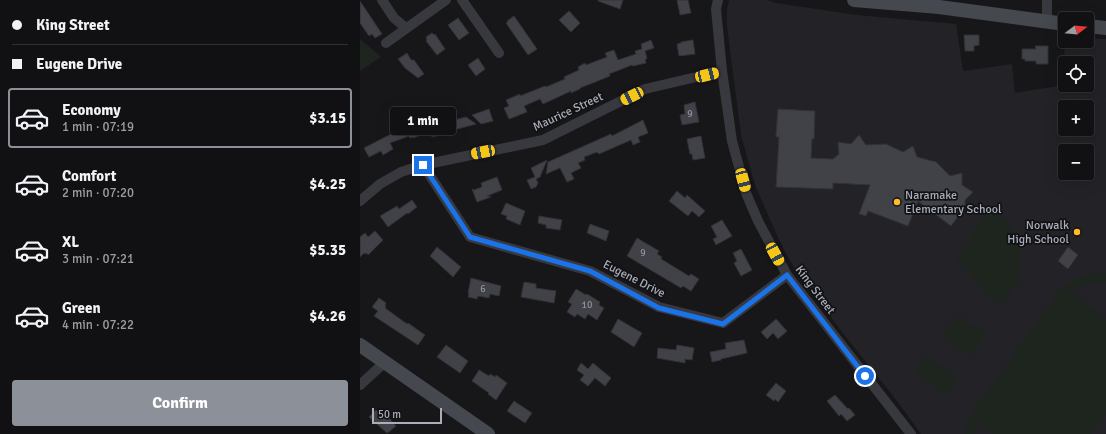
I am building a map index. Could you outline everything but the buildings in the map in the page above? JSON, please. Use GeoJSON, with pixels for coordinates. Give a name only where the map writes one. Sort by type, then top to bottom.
{"type":"FeatureCollection","features":[{"type":"Feature","properties":{"kind":"main road"},"geometry":{"type":"LineString","coordinates":[[854,0],[939,7],[1058,24]]}},
{"type":"Feature","properties":{"kind":"main road"},"geometry":{"type":"LineString","coordinates":[[1094,27],[1106,28]]}},
{"type":"Feature","properties":{"kind":"main road"},"geometry":{"type":"LineString","coordinates":[[360,345],[488,434]]}},
{"type":"Feature","properties":{"kind":"street"},"geometry":{"type":"LineString","coordinates":[[382,0],[394,18],[406,28]]}},
{"type":"Feature","properties":{"kind":"street"},"geometry":{"type":"LineString","coordinates":[[386,43],[446,0]]}},
{"type":"Feature","properties":{"kind":"street"},"geometry":{"type":"LineString","coordinates":[[462,0],[499,53]]}},
{"type":"Feature","properties":{"kind":"street","name":"King Street"},"geometry":{"type":"LineString","coordinates":[[718,0],[716,9],[722,71],[732,141],[746,193],[758,221],[787,275],[911,434]]}},
{"type":"Feature","properties":{"kind":"street"},"geometry":{"type":"LineString","coordinates":[[1047,0],[1047,23]]}},
{"type":"Feature","properties":{"kind":"street","name":"Maurice Street"},"geometry":{"type":"LineString","coordinates":[[360,201],[380,184],[401,172],[423,165],[543,140],[645,89],[722,71]]}},
{"type":"Feature","properties":{"kind":"street","name":"Eugene Drive"},"geometry":{"type":"LineString","coordinates":[[423,165],[470,237],[590,271],[659,308],[723,324],[787,275]]}},
{"type":"Feature","properties":{"kind":"street"},"geometry":{"type":"LineString","coordinates":[[360,384],[385,362]]}},
{"type":"Feature","properties":{"kind":"shaded area","name":"Naramake Elementary School"},"geometry":{"type":"Polygon","coordinates":[[[729,0],[767,0],[776,3],[856,15],[956,24],[963,71],[1012,64],[1015,93],[1058,86],[1058,92],[1094,92],[1094,56],[1064,56],[1064,48],[1094,48],[1094,38],[1106,39],[1106,434],[921,434],[797,272],[785,252],[755,185],[741,135],[727,26],[727,9],[729,0]]]}},
{"type":"Feature","properties":{"kind":"shaded area"},"geometry":{"type":"Polygon","coordinates":[[[360,39],[381,57],[360,71],[360,39]]]}},
{"type":"Feature","properties":{"kind":"shaded area"},"geometry":{"type":"Polygon","coordinates":[[[988,208],[1009,223],[1020,253],[1019,282],[1000,306],[957,260],[988,208]]]}},
{"type":"Feature","properties":{"kind":"shaded area"},"geometry":{"type":"Polygon","coordinates":[[[1106,273],[1106,282],[1087,284],[1078,287],[1070,293],[1106,319],[1106,413],[1091,434],[994,434],[977,422],[974,434],[965,434],[969,418],[974,410],[1057,294],[1065,286],[1075,280],[1085,275],[1106,273]]]}},
{"type":"Feature","properties":{"kind":"shaded area"},"geometry":{"type":"Polygon","coordinates":[[[957,315],[985,334],[970,356],[942,336],[957,315]]]}},
{"type":"Feature","properties":{"kind":"shaded area"},"geometry":{"type":"Polygon","coordinates":[[[927,356],[958,377],[945,394],[915,372],[927,356]]]}},
{"type":"Feature","properties":{"kind":"place","name":"Naramake Elementary School"},"geometry":{"type":"Point","coordinates":[897,202]}},
{"type":"Feature","properties":{"kind":"place","name":"Norwalk High School"},"geometry":{"type":"Point","coordinates":[1077,232]}},
{"type":"Feature","properties":{"kind":"route"},"geometry":{"type":"LineString","coordinates":[[423,165],[470,237],[590,271],[659,308],[723,324],[787,275],[865,376]]}}]}
